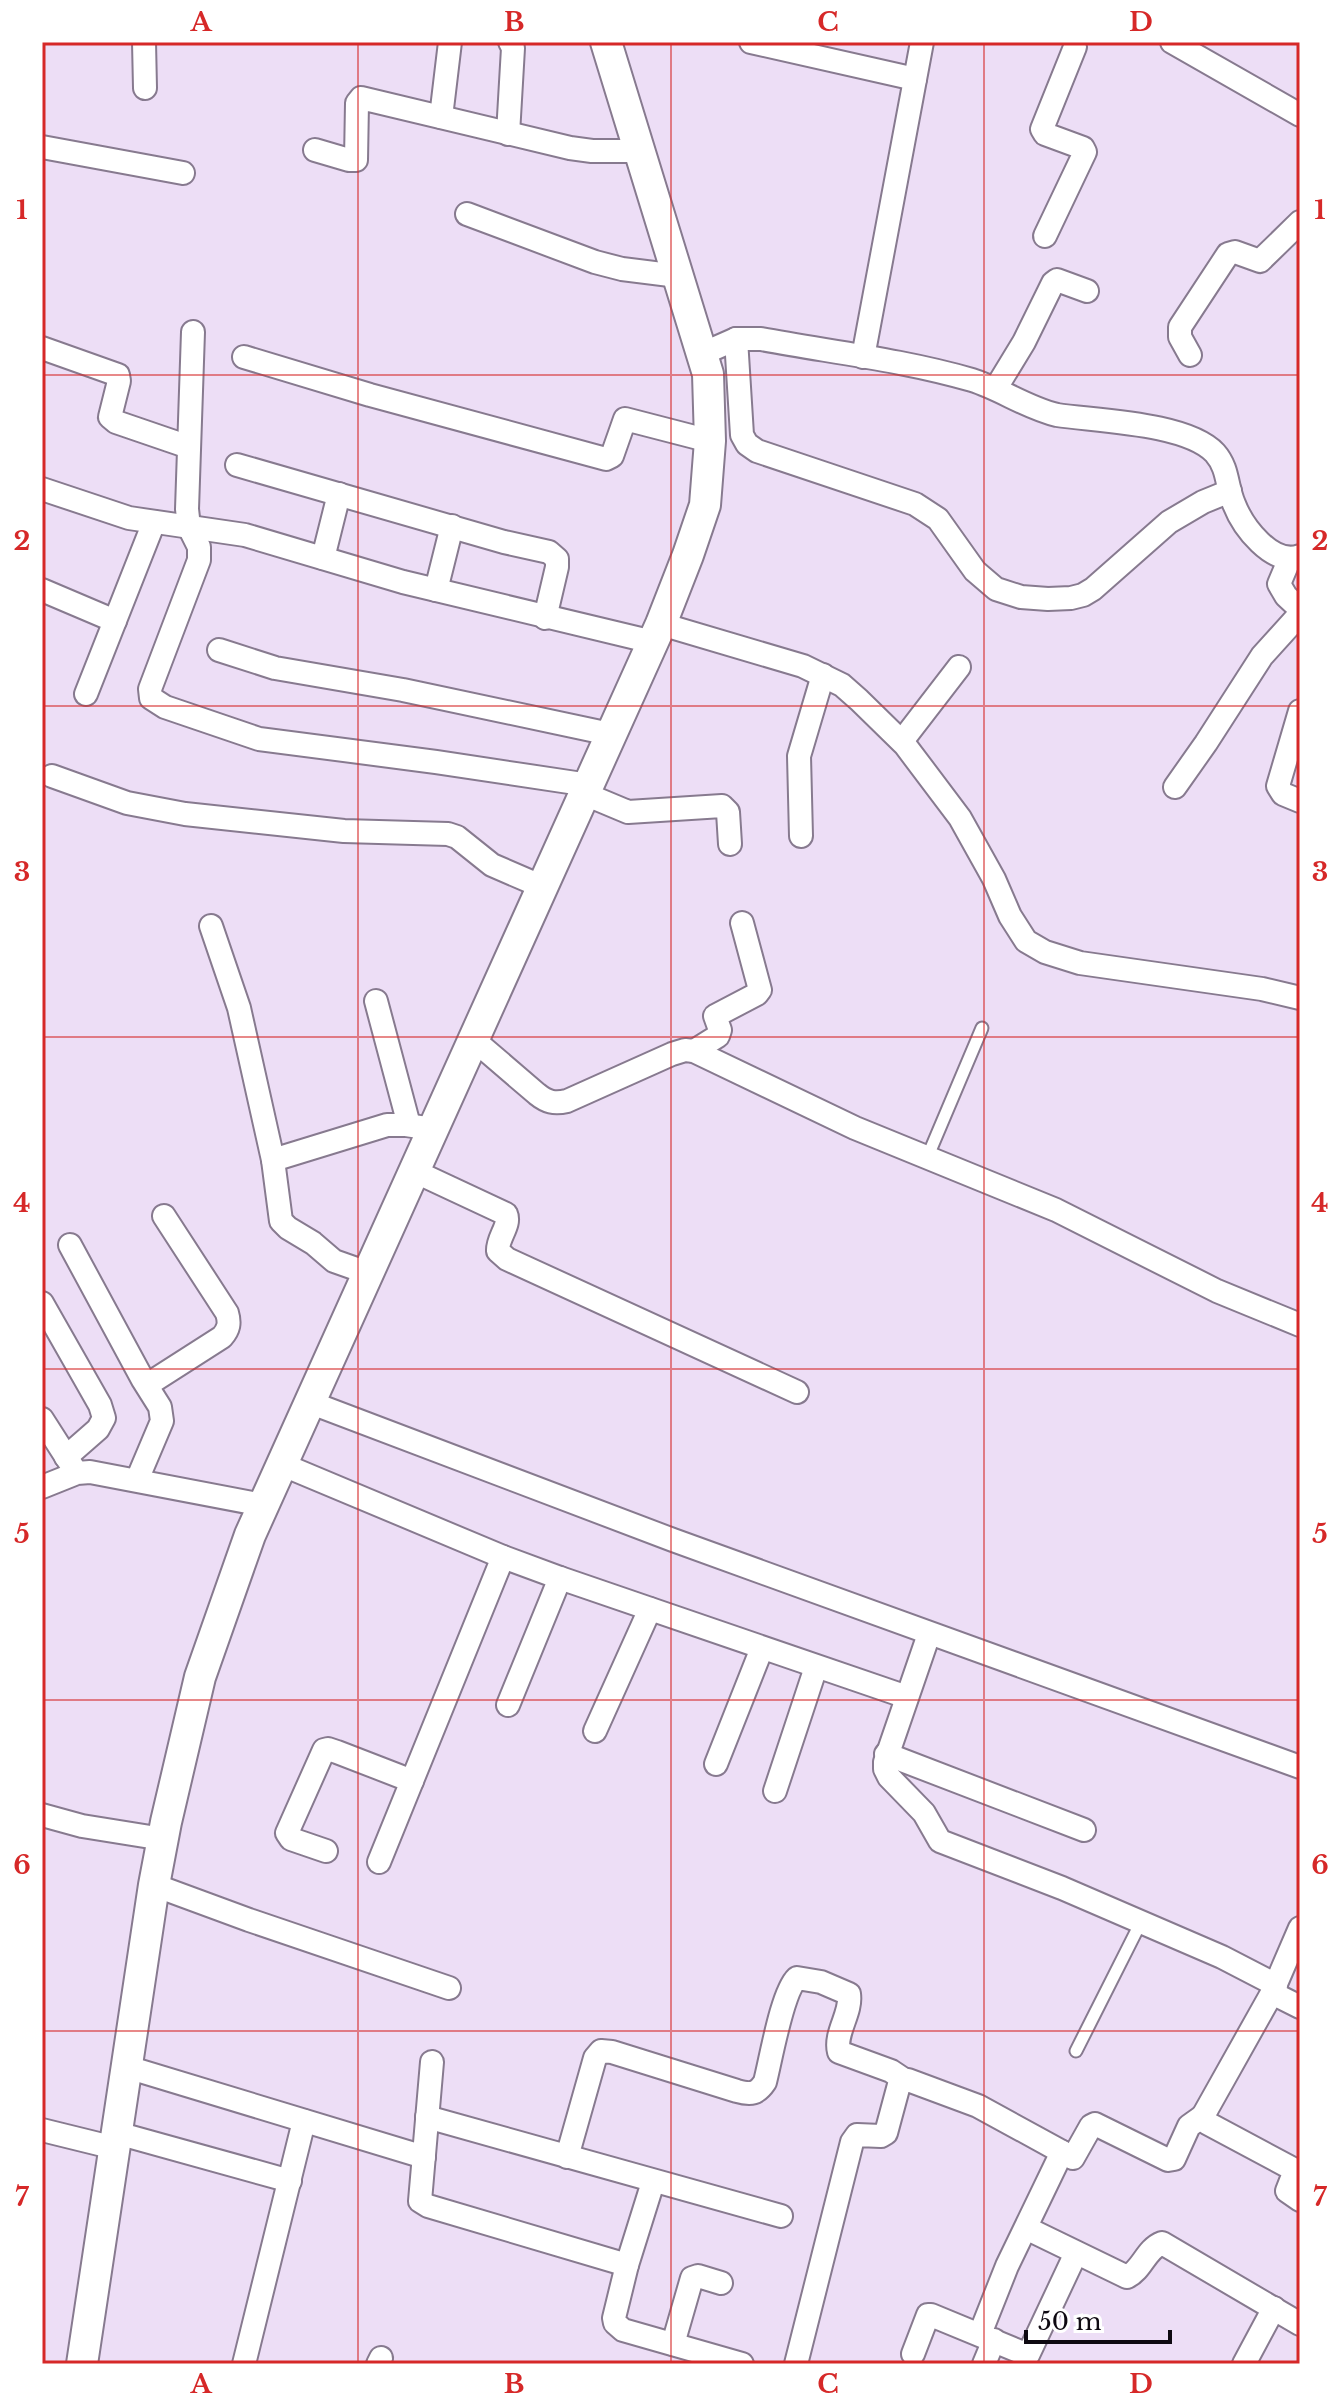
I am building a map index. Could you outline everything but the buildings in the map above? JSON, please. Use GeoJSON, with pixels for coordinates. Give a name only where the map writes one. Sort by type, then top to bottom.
{"type":"FeatureCollection","features":[{"type":"Feature","properties":{"kind":"street"},"geometry":{"type":"LineString","coordinates":[[144,42],[145,88]]}},
{"type":"Feature","properties":{"kind":"street"},"geometry":{"type":"LineString","coordinates":[[441,117],[450,42]]}},
{"type":"Feature","properties":{"kind":"street"},"geometry":{"type":"LineString","coordinates":[[508,134],[513,48],[510,42]]}},
{"type":"Feature","properties":{"kind":"street"},"geometry":{"type":"LineString","coordinates":[[606,42],[678,276],[718,347],[747,444],[757,451],[915,504],[938,519],[982,577],[996,589],[1007,594],[1048,599],[1083,595],[1169,522],[1203,502],[1230,491]]}},
{"type":"Feature","properties":{"kind":"street"},"geometry":{"type":"LineString","coordinates":[[751,42],[915,79]]}},
{"type":"Feature","properties":{"kind":"street"},"geometry":{"type":"LineString","coordinates":[[863,357],[922,42]]}},
{"type":"Feature","properties":{"kind":"street"},"geometry":{"type":"LineString","coordinates":[[1172,42],[1300,115]]}},
{"type":"Feature","properties":{"kind":"street"},"geometry":{"type":"LineString","coordinates":[[1045,236],[1085,152],[1083,148],[1048,135],[1042,129],[1073,44]]}},
{"type":"Feature","properties":{"kind":"street"},"geometry":{"type":"LineString","coordinates":[[315,150],[356,160],[357,107],[361,98],[592,151],[640,151]]}},
{"type":"Feature","properties":{"kind":"street"},"geometry":{"type":"LineString","coordinates":[[42,147],[183,173]]}},
{"type":"Feature","properties":{"kind":"street"},"geometry":{"type":"LineString","coordinates":[[467,214],[595,262],[622,269],[678,276]]}},
{"type":"Feature","properties":{"kind":"street"},"geometry":{"type":"LineString","coordinates":[[1190,355],[1180,337],[1180,327],[1228,254],[1235,252],[1260,261],[1300,222]]}},
{"type":"Feature","properties":{"kind":"street"},"geometry":{"type":"LineString","coordinates":[[996,388],[1024,342],[1053,283],[1057,280],[1087,291]]}},
{"type":"Feature","properties":{"kind":"street"},"geometry":{"type":"LineString","coordinates":[[193,332],[187,509],[199,547],[199,560],[150,689],[151,698],[259,739],[436,762],[595,796],[628,812],[722,806],[728,812],[730,844]]}},
{"type":"Feature","properties":{"kind":"street"},"geometry":{"type":"LineString","coordinates":[[718,347],[761,339],[863,357],[956,376],[996,388],[1044,412],[1161,429],[1194,438],[1209,447],[1223,463],[1238,513],[1253,533],[1272,552],[1284,558],[1295,557]]}},
{"type":"Feature","properties":{"kind":"street"},"geometry":{"type":"LineString","coordinates":[[421,1127],[483,1047],[543,887],[595,796],[610,734],[666,631],[705,505],[710,441],[708,374],[718,347]]}},
{"type":"Feature","properties":{"kind":"street"},"geometry":{"type":"LineString","coordinates":[[42,348],[118,375],[120,378],[110,417],[116,422],[189,447]]}},
{"type":"Feature","properties":{"kind":"street"},"geometry":{"type":"LineString","coordinates":[[244,357],[370,395],[606,459],[612,456],[625,419],[710,441]]}},
{"type":"Feature","properties":{"kind":"street"},"geometry":{"type":"LineString","coordinates":[[237,465],[555,555],[557,567],[545,618]]}},
{"type":"Feature","properties":{"kind":"street"},"geometry":{"type":"LineString","coordinates":[[42,489],[129,518],[228,531],[545,618],[666,631],[803,666],[842,685],[902,741],[960,818],[1026,941],[1045,952],[1080,963],[1262,989],[1300,998]]}},
{"type":"Feature","properties":{"kind":"street"},"geometry":{"type":"LineString","coordinates":[[323,558],[339,494]]}},
{"type":"Feature","properties":{"kind":"street"},"geometry":{"type":"LineString","coordinates":[[86,694],[154,522]]}},
{"type":"Feature","properties":{"kind":"street"},"geometry":{"type":"LineString","coordinates":[[436,590],[452,526]]}},
{"type":"Feature","properties":{"kind":"street"},"geometry":{"type":"LineString","coordinates":[[1175,787],[1262,656],[1300,612],[1279,584],[1295,557]]}},
{"type":"Feature","properties":{"kind":"street"},"geometry":{"type":"LineString","coordinates":[[42,590],[115,621]]}},
{"type":"Feature","properties":{"kind":"street"},"geometry":{"type":"LineString","coordinates":[[219,650],[275,668],[403,690],[610,734]]}},
{"type":"Feature","properties":{"kind":"street"},"geometry":{"type":"LineString","coordinates":[[902,741],[959,667]]}},
{"type":"Feature","properties":{"kind":"street"},"geometry":{"type":"LineString","coordinates":[[801,836],[799,756],[823,675]]}},
{"type":"Feature","properties":{"kind":"street"},"geometry":{"type":"LineString","coordinates":[[1300,711],[1278,786],[1283,794],[1300,801]]}},
{"type":"Feature","properties":{"kind":"street"},"geometry":{"type":"LineString","coordinates":[[52,776],[115,798],[185,814],[344,831],[448,834],[457,837],[492,865],[543,887]]}},
{"type":"Feature","properties":{"kind":"street"},"geometry":{"type":"LineString","coordinates":[[694,1051],[718,1036],[720,1030],[715,1016],[760,990],[742,923]]}},
{"type":"Feature","properties":{"kind":"street"},"geometry":{"type":"LineString","coordinates":[[211,926],[239,1008],[273,1160],[280,1217],[284,1225],[339,1264],[368,1273]]}},
{"type":"Feature","properties":{"kind":"street"},"geometry":{"type":"LineString","coordinates":[[82,2364],[140,2071],[164,1888],[163,1839],[200,1677],[263,1505],[296,1471],[324,1407],[368,1273],[426,1177],[421,1127],[376,1001]]}},
{"type":"Feature","properties":{"kind":"street"},"geometry":{"type":"LineString","coordinates":[[483,1047],[537,1094],[555,1104],[672,1054],[694,1051],[855,1128],[1056,1210],[1217,1291],[1300,1325]]}},
{"type":"Feature","properties":{"kind":"street"},"geometry":{"type":"LineString","coordinates":[[273,1160],[387,1125],[421,1127]]}},
{"type":"Feature","properties":{"kind":"street"},"geometry":{"type":"LineString","coordinates":[[426,1177],[506,1214],[508,1221],[498,1251],[507,1259],[797,1392]]}},
{"type":"Feature","properties":{"kind":"street"},"geometry":{"type":"LineString","coordinates":[[147,1385],[222,1337],[230,1322],[164,1216]]}},
{"type":"Feature","properties":{"kind":"street"},"geometry":{"type":"LineString","coordinates":[[70,1245],[160,1407],[162,1421],[137,1480]]}},
{"type":"Feature","properties":{"kind":"street"},"geometry":{"type":"LineString","coordinates":[[42,1303],[100,1405],[104,1418],[72,1465],[42,1487]]}},
{"type":"Feature","properties":{"kind":"street"},"geometry":{"type":"LineString","coordinates":[[324,1407],[673,1540],[1300,1767]]}},
{"type":"Feature","properties":{"kind":"street"},"geometry":{"type":"LineString","coordinates":[[42,1419],[72,1465],[90,1472],[263,1505]]}},
{"type":"Feature","properties":{"kind":"street"},"geometry":{"type":"LineString","coordinates":[[296,1471],[503,1557],[907,1697]]}},
{"type":"Feature","properties":{"kind":"street"},"geometry":{"type":"LineString","coordinates":[[379,1862],[503,1557]]}},
{"type":"Feature","properties":{"kind":"street"},"geometry":{"type":"LineString","coordinates":[[508,1705],[560,1578]]}},
{"type":"Feature","properties":{"kind":"street"},"geometry":{"type":"LineString","coordinates":[[595,1731],[650,1609]]}},
{"type":"Feature","properties":{"kind":"street"},"geometry":{"type":"LineString","coordinates":[[929,1634],[886,1754],[885,1769],[924,1813],[940,1841],[1062,1888],[1222,1957],[1300,2007]]}},
{"type":"Feature","properties":{"kind":"street"},"geometry":{"type":"LineString","coordinates":[[716,1764],[762,1648]]}},
{"type":"Feature","properties":{"kind":"street"},"geometry":{"type":"LineString","coordinates":[[775,1791],[816,1667]]}},
{"type":"Feature","properties":{"kind":"street"},"geometry":{"type":"LineString","coordinates":[[326,1851],[291,1839],[287,1833],[324,1750],[337,1752],[412,1781]]}},
{"type":"Feature","properties":{"kind":"street"},"geometry":{"type":"LineString","coordinates":[[886,1754],[1084,1830]]}},
{"type":"Feature","properties":{"kind":"street"},"geometry":{"type":"LineString","coordinates":[[42,1815],[82,1826],[163,1839]]}},
{"type":"Feature","properties":{"kind":"street"},"geometry":{"type":"LineString","coordinates":[[164,1888],[449,1988]]}},
{"type":"Feature","properties":{"kind":"street"},"geometry":{"type":"LineString","coordinates":[[567,2157],[595,2058],[601,2051],[737,2091],[754,2094],[759,2091],[765,2082],[790,1989],[797,1978],[821,1982],[849,1994],[850,2003],[838,2042],[839,2052],[978,2106],[1071,2157],[1076,2156],[1091,2126],[1095,2124],[1171,2160],[1192,2122],[1203,2116],[1274,1989],[1300,1928]]}},
{"type":"Feature","properties":{"kind":"street"},"geometry":{"type":"LineString","coordinates":[[432,2062],[419,2197],[423,2204],[627,2265]]}},
{"type":"Feature","properties":{"kind":"street"},"geometry":{"type":"LineString","coordinates":[[140,2071],[424,2157]]}},
{"type":"Feature","properties":{"kind":"street"},"geometry":{"type":"LineString","coordinates":[[796,2364],[852,2142],[857,2135],[881,2136],[886,2133],[897,2084],[903,2079]]}},
{"type":"Feature","properties":{"kind":"street"},"geometry":{"type":"LineString","coordinates":[[1203,2116],[1207,2123],[1293,2169],[1287,2191],[1300,2200]]}},
{"type":"Feature","properties":{"kind":"street"},"geometry":{"type":"LineString","coordinates":[[427,2117],[781,2216]]}},
{"type":"Feature","properties":{"kind":"street"},"geometry":{"type":"LineString","coordinates":[[244,2364],[304,2121]]}},
{"type":"Feature","properties":{"kind":"street"},"geometry":{"type":"LineString","coordinates":[[42,2130],[126,2139],[290,2181]]}},
{"type":"Feature","properties":{"kind":"street"},"geometry":{"type":"LineString","coordinates":[[984,2364],[999,2285],[1062,2152]]}},
{"type":"Feature","properties":{"kind":"street"},"geometry":{"type":"LineString","coordinates":[[653,2182],[627,2265],[615,2323],[623,2330],[742,2364]]}},
{"type":"Feature","properties":{"kind":"street"},"geometry":{"type":"LineString","coordinates":[[1026,2228],[1127,2277],[1135,2273],[1153,2247],[1162,2243],[1300,2324]]}},
{"type":"Feature","properties":{"kind":"street"},"geometry":{"type":"LineString","coordinates":[[913,2354],[931,2315],[1028,2355],[1076,2253]]}},
{"type":"Feature","properties":{"kind":"street"},"geometry":{"type":"LineString","coordinates":[[673,2344],[692,2278],[698,2276],[721,2283]]}},
{"type":"Feature","properties":{"kind":"street"},"geometry":{"type":"LineString","coordinates":[[1244,2364],[1274,2308]]}},
{"type":"Feature","properties":{"kind":"lane"},"geometry":{"type":"LineString","coordinates":[[927,1158],[982,1028]]}},
{"type":"Feature","properties":{"kind":"lane"},"geometry":{"type":"LineString","coordinates":[[1076,2051],[1141,1922]]}}]}
